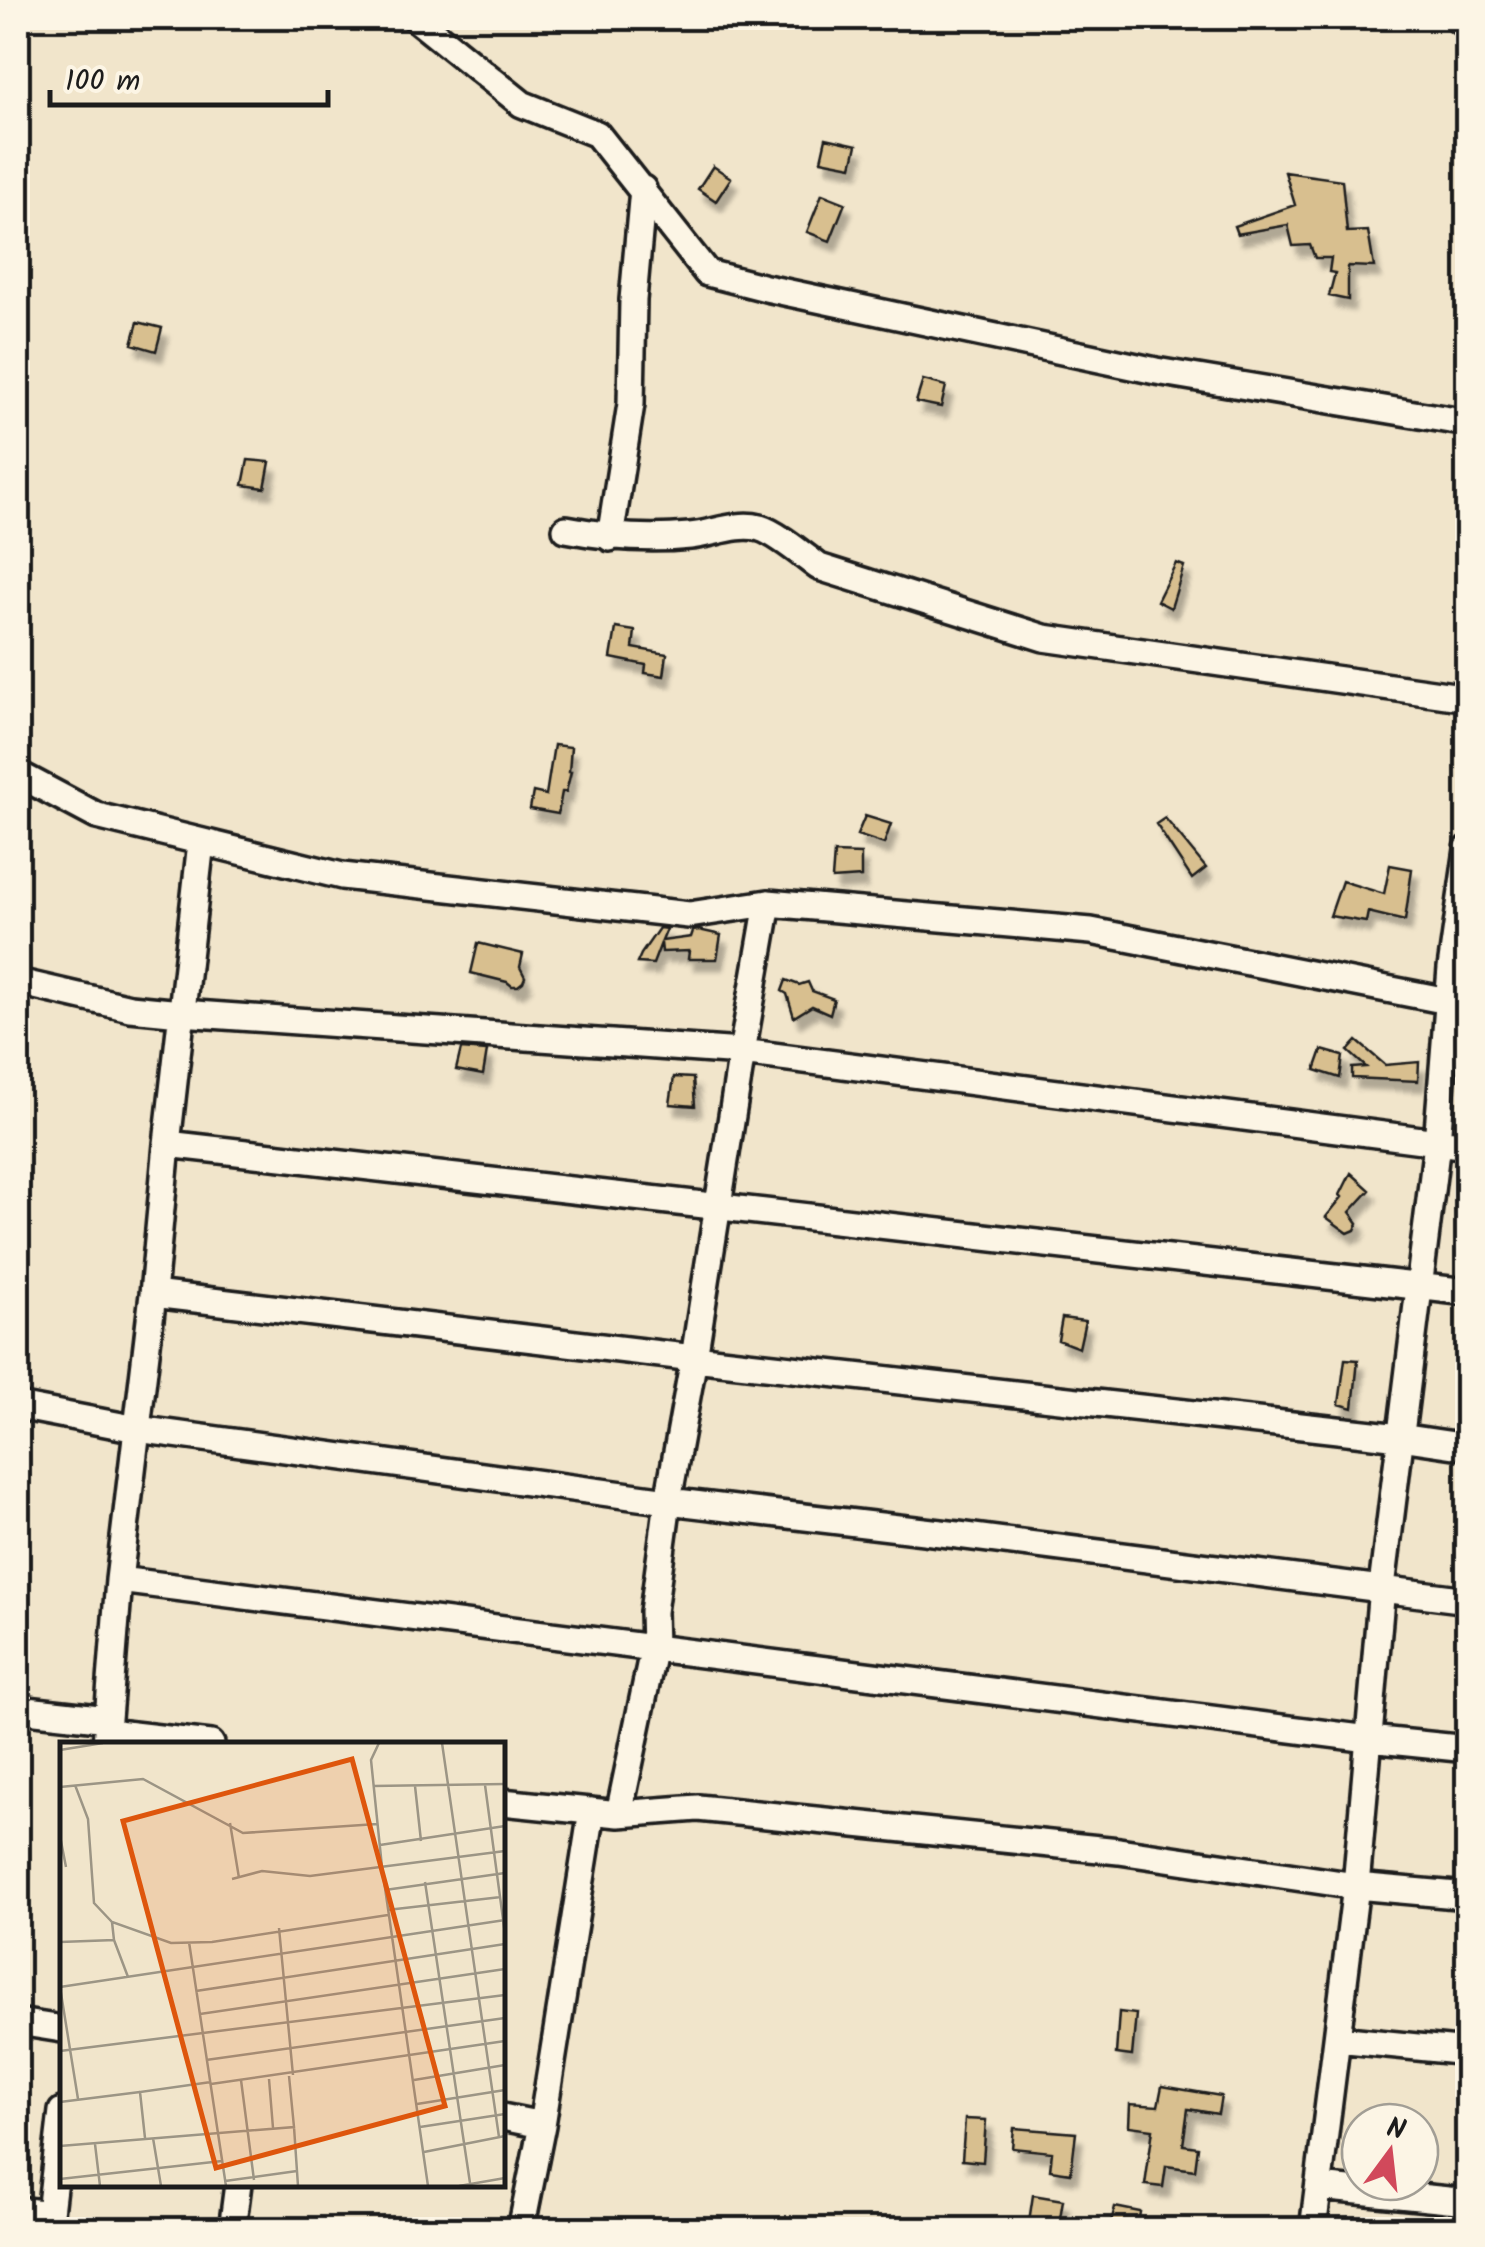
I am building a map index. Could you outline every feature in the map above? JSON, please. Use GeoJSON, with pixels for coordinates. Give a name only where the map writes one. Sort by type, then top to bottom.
{"type":"FeatureCollection","features":[{"type":"Feature","properties":{"kind":"street"},"geometry":{"type":"LineString","coordinates":[[415,18],[522,104],[597,134],[707,272],[766,288],[1156,370],[1468,423]]}},
{"type":"Feature","properties":{"kind":"street"},"geometry":{"type":"LineString","coordinates":[[610,538],[631,404],[633,300],[643,190]]}},
{"type":"Feature","properties":{"kind":"street"},"geometry":{"type":"LineString","coordinates":[[566,530],[610,538],[692,536],[725,528],[760,528],[794,547],[818,567],[1044,638],[1468,698]]}},
{"type":"Feature","properties":{"kind":"street"},"geometry":{"type":"LineString","coordinates":[[18,774],[97,816],[342,876],[689,915],[768,902],[1092,931],[1448,1001]]}},
{"type":"Feature","properties":{"kind":"street"},"geometry":{"type":"LineString","coordinates":[[107,1732],[119,1580],[201,842]]}},
{"type":"Feature","properties":{"kind":"street"},"geometry":{"type":"LineString","coordinates":[[1314,2230],[1356,1886],[1382,1587],[1437,1143],[1448,1001],[1459,970],[1468,848]]}},
{"type":"Feature","properties":{"kind":"street"},"geometry":{"type":"LineString","coordinates":[[619,1814],[654,1646],[653,1612],[668,1501],[768,902]]}},
{"type":"Feature","properties":{"kind":"street"},"geometry":{"type":"LineString","coordinates":[[18,982],[130,1008],[742,1052],[1468,1146]]}},
{"type":"Feature","properties":{"kind":"street"},"geometry":{"type":"LineString","coordinates":[[166,1144],[1468,1292]]}},
{"type":"Feature","properties":{"kind":"street"},"geometry":{"type":"LineString","coordinates":[[153,1294],[1468,1447]]}},
{"type":"Feature","properties":{"kind":"street"},"geometry":{"type":"LineString","coordinates":[[18,1406],[137,1429],[668,1501],[1468,1600]]}},
{"type":"Feature","properties":{"kind":"street"},"geometry":{"type":"LineString","coordinates":[[119,1580],[1369,1740],[1468,1749]]}},
{"type":"Feature","properties":{"kind":"street"},"geometry":{"type":"LineString","coordinates":[[18,1708],[107,1732],[194,1742]]}},
{"type":"Feature","properties":{"kind":"street"},"geometry":{"type":"LineString","coordinates":[[505,1802],[619,1814],[698,1808],[1120,1851],[1356,1886],[1468,1896]]}},
{"type":"Feature","properties":{"kind":"street"},"geometry":{"type":"LineString","coordinates":[[521,2230],[542,2125],[592,1811]]}},
{"type":"Feature","properties":{"kind":"street"},"geometry":{"type":"LineString","coordinates":[[18,2022],[60,2030]]}},
{"type":"Feature","properties":{"kind":"street"},"geometry":{"type":"LineString","coordinates":[[1337,2039],[1468,2052]]}},
{"type":"Feature","properties":{"kind":"street"},"geometry":{"type":"LineString","coordinates":[[505,2118],[542,2125]]}},
{"type":"Feature","properties":{"kind":"street"},"geometry":{"type":"LineString","coordinates":[[18,2210],[49,2222],[60,2128]]}},
{"type":"Feature","properties":{"kind":"street"},"geometry":{"type":"LineString","coordinates":[[232,2230],[238,2187]]}},
{"type":"Feature","properties":{"kind":"street"},"geometry":{"type":"LineString","coordinates":[[1319,2188],[1468,2202]]}},
{"type":"Feature","properties":{"kind":"building"},"geometry":{"type":"Polygon","coordinates":[[[826,138],[857,145],[852,166],[821,160],[826,138]]]}},
{"type":"Feature","properties":{"kind":"building"},"geometry":{"type":"Polygon","coordinates":[[[713,166],[731,178],[716,201],[698,189],[713,166]]]}},
{"type":"Feature","properties":{"kind":"building"},"geometry":{"type":"Polygon","coordinates":[[[1285,172],[1342,180],[1347,232],[1368,231],[1374,267],[1348,266],[1348,300],[1329,296],[1335,273],[1329,272],[1331,258],[1315,258],[1310,245],[1293,246],[1288,225],[1237,234],[1234,226],[1295,205],[1285,172]]]}},
{"type":"Feature","properties":{"kind":"building"},"geometry":{"type":"Polygon","coordinates":[[[822,194],[845,203],[830,241],[807,232],[822,194]]]}},
{"type":"Feature","properties":{"kind":"building"},"geometry":{"type":"Polygon","coordinates":[[[138,322],[162,328],[156,351],[132,344],[138,322]]]}},
{"type":"Feature","properties":{"kind":"building"},"geometry":{"type":"Polygon","coordinates":[[[923,380],[946,386],[941,407],[916,402],[923,380]]]}},
{"type":"Feature","properties":{"kind":"building"},"geometry":{"type":"Polygon","coordinates":[[[248,460],[270,462],[265,488],[243,485],[248,460]]]}},
{"type":"Feature","properties":{"kind":"building"},"geometry":{"type":"Polygon","coordinates":[[[1176,563],[1184,566],[1171,608],[1157,601],[1176,563]]]}},
{"type":"Feature","properties":{"kind":"building"},"geometry":{"type":"Polygon","coordinates":[[[616,628],[635,631],[633,648],[667,654],[664,676],[645,673],[646,665],[611,658],[616,628]]]}},
{"type":"Feature","properties":{"kind":"building"},"geometry":{"type":"Polygon","coordinates":[[[554,745],[571,747],[571,772],[558,814],[530,809],[533,792],[546,795],[554,745]]]}},
{"type":"Feature","properties":{"kind":"building"},"geometry":{"type":"Polygon","coordinates":[[[865,816],[891,824],[884,844],[857,835],[865,816]]]}},
{"type":"Feature","properties":{"kind":"building"},"geometry":{"type":"Polygon","coordinates":[[[1165,818],[1206,868],[1192,879],[1156,824],[1165,818]]]}},
{"type":"Feature","properties":{"kind":"building"},"geometry":{"type":"Polygon","coordinates":[[[834,853],[861,854],[861,877],[832,879],[834,853]]]}},
{"type":"Feature","properties":{"kind":"building"},"geometry":{"type":"Polygon","coordinates":[[[1390,865],[1412,869],[1405,921],[1368,912],[1366,922],[1330,916],[1342,881],[1384,894],[1390,865]]]}},
{"type":"Feature","properties":{"kind":"building"},"geometry":{"type":"Polygon","coordinates":[[[659,928],[667,929],[662,941],[691,937],[693,931],[699,930],[721,935],[717,959],[688,959],[689,951],[662,952],[661,943],[653,964],[637,963],[659,928]]]}},
{"type":"Feature","properties":{"kind":"building"},"geometry":{"type":"Polygon","coordinates":[[[478,943],[523,954],[523,982],[512,986],[471,973],[478,943]]]}},
{"type":"Feature","properties":{"kind":"building"},"geometry":{"type":"Polygon","coordinates":[[[786,980],[799,985],[808,982],[812,991],[834,999],[830,1014],[812,1006],[794,1017],[787,994],[782,991],[786,980]]]}},
{"type":"Feature","properties":{"kind":"building"},"geometry":{"type":"Polygon","coordinates":[[[1357,1041],[1385,1065],[1419,1062],[1418,1081],[1352,1078],[1352,1068],[1366,1067],[1348,1051],[1357,1041]]]}},
{"type":"Feature","properties":{"kind":"building"},"geometry":{"type":"Polygon","coordinates":[[[461,1049],[487,1051],[483,1075],[456,1070],[461,1049]]]}},
{"type":"Feature","properties":{"kind":"building"},"geometry":{"type":"Polygon","coordinates":[[[1322,1050],[1343,1056],[1340,1078],[1315,1070],[1322,1050]]]}},
{"type":"Feature","properties":{"kind":"building"},"geometry":{"type":"Polygon","coordinates":[[[674,1077],[693,1078],[695,1106],[670,1104],[674,1077]]]}},
{"type":"Feature","properties":{"kind":"building"},"geometry":{"type":"Polygon","coordinates":[[[1351,1173],[1370,1190],[1350,1212],[1358,1223],[1348,1233],[1326,1217],[1342,1197],[1351,1173]]]}},
{"type":"Feature","properties":{"kind":"building"},"geometry":{"type":"Polygon","coordinates":[[[1062,1318],[1085,1321],[1079,1348],[1058,1340],[1062,1318]]]}},
{"type":"Feature","properties":{"kind":"building"},"geometry":{"type":"Polygon","coordinates":[[[1345,1359],[1358,1360],[1353,1408],[1339,1404],[1345,1359]]]}},
{"type":"Feature","properties":{"kind":"building"},"geometry":{"type":"Polygon","coordinates":[[[1119,2012],[1136,2014],[1132,2056],[1116,2054],[1119,2012]]]}},
{"type":"Feature","properties":{"kind":"building"},"geometry":{"type":"Polygon","coordinates":[[[1162,2086],[1221,2096],[1218,2114],[1188,2109],[1183,2145],[1198,2147],[1195,2170],[1166,2166],[1163,2187],[1145,2185],[1153,2129],[1129,2126],[1130,2104],[1158,2106],[1162,2086]]]}},
{"type":"Feature","properties":{"kind":"building"},"geometry":{"type":"Polygon","coordinates":[[[965,2119],[986,2120],[983,2162],[962,2160],[965,2119]]]}},
{"type":"Feature","properties":{"kind":"building"},"geometry":{"type":"Polygon","coordinates":[[[1014,2128],[1076,2133],[1071,2173],[1050,2170],[1052,2152],[1012,2148],[1014,2128]]]}},
{"type":"Feature","properties":{"kind":"building"},"geometry":{"type":"Polygon","coordinates":[[[1033,2195],[1063,2200],[1058,2230],[1028,2228],[1033,2195]]]}},
{"type":"Feature","properties":{"kind":"building"},"geometry":{"type":"Polygon","coordinates":[[[1115,2207],[1140,2212],[1137,2230],[1110,2226],[1115,2207]]]}}]}
